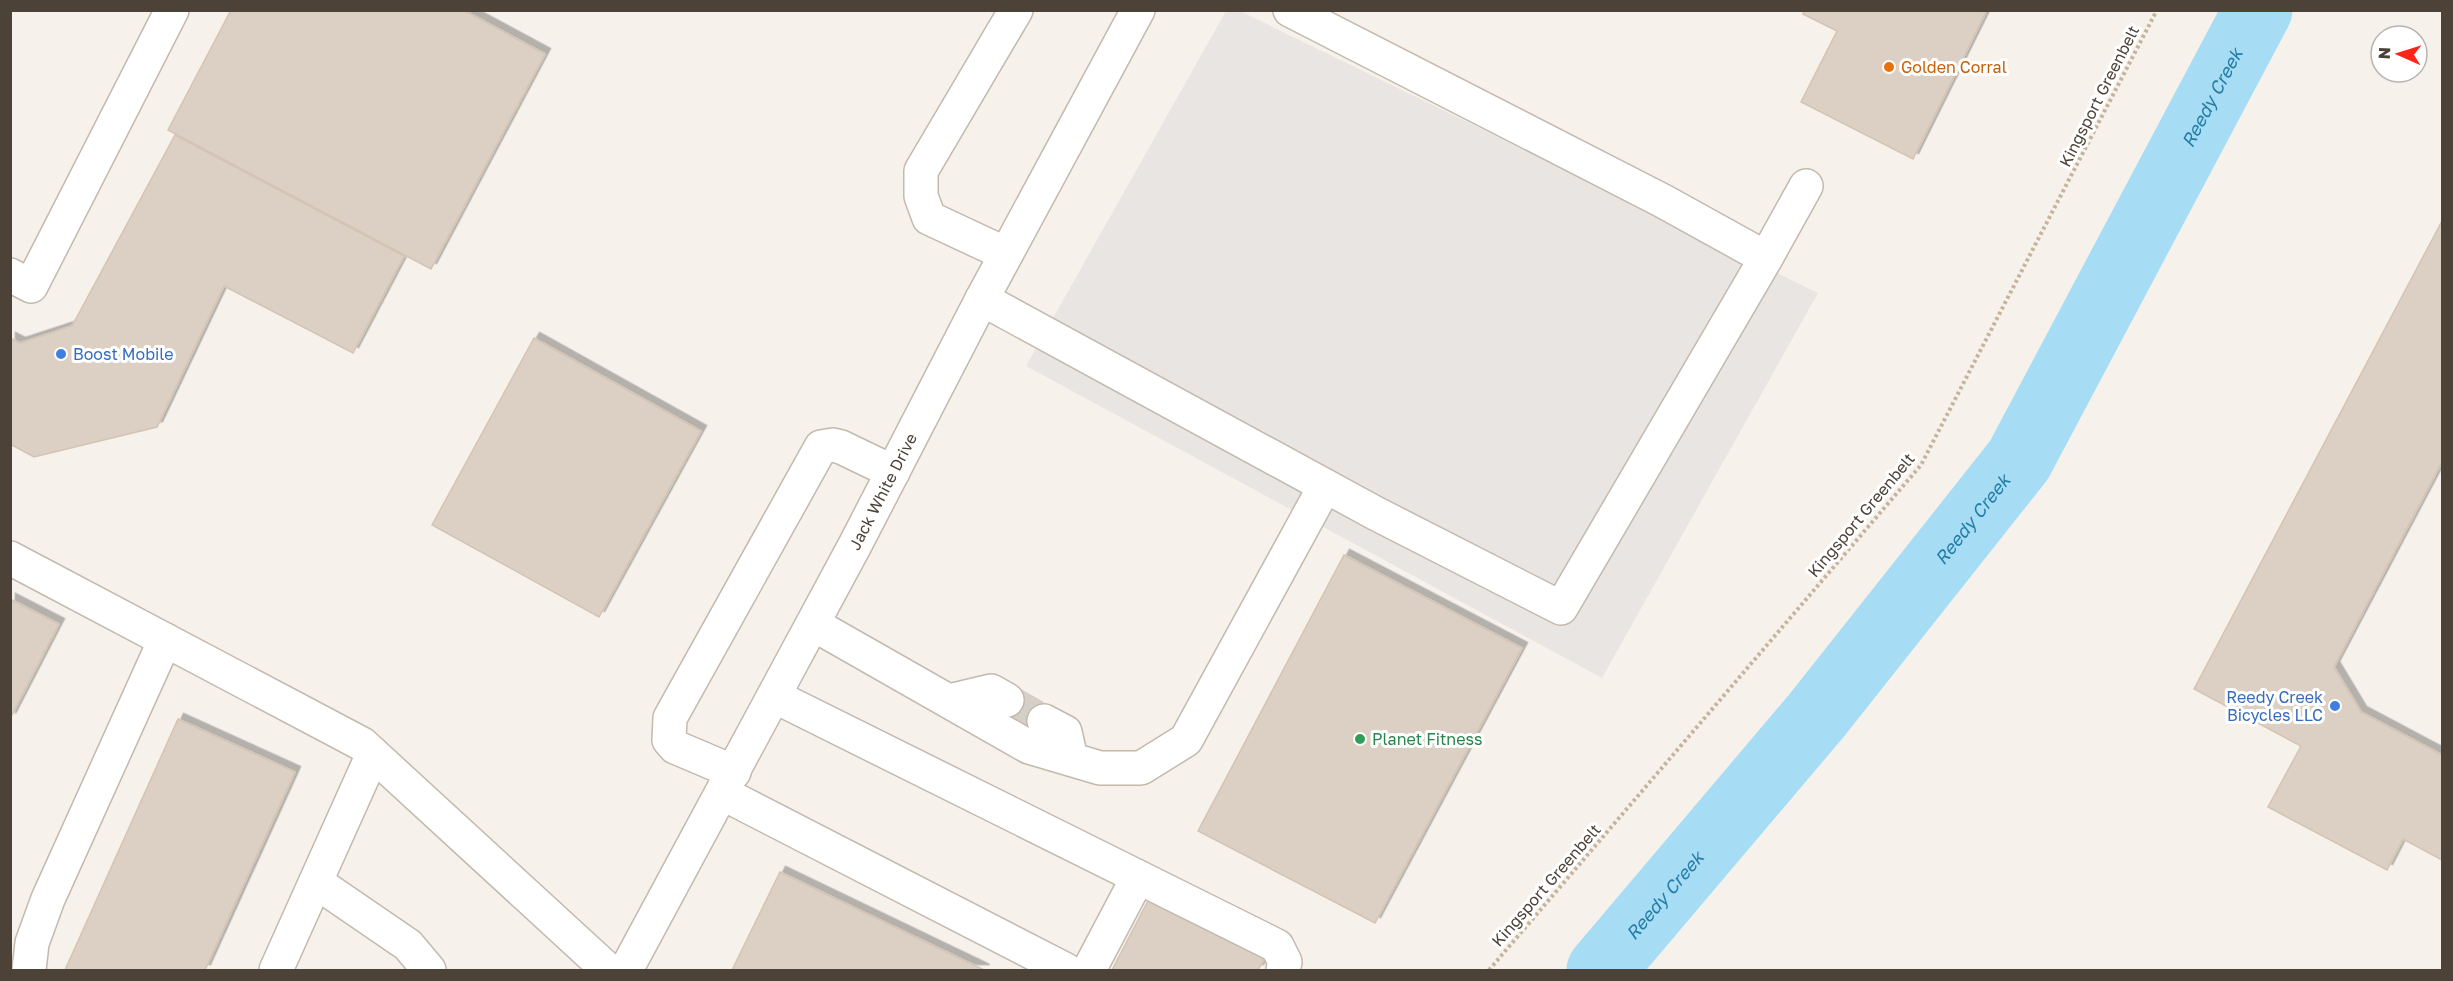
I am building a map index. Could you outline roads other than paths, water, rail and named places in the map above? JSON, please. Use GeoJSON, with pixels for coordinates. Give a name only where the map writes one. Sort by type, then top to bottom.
{"type":"FeatureCollection","features":[{"type":"Feature","properties":{"kind":"street"},"geometry":{"type":"LineString","coordinates":[[10,275],[31,286],[172,10]]}},
{"type":"Feature","properties":{"kind":"street"},"geometry":{"type":"LineString","coordinates":[[1006,254],[929,218],[921,196],[921,171],[1016,10]]}},
{"type":"Feature","properties":{"kind":"street","name":"Jack White Drive"},"geometry":{"type":"LineString","coordinates":[[626,970],[813,624],[982,299],[1138,10]]}},
{"type":"Feature","properties":{"kind":"street"},"geometry":{"type":"LineString","coordinates":[[1290,10],[1663,201],[1766,258]]}},
{"type":"Feature","properties":{"kind":"street"},"geometry":{"type":"LineString","coordinates":[[982,299],[1324,486],[1561,608],[1806,186]]}},
{"type":"Feature","properties":{"kind":"street"},"geometry":{"type":"LineString","coordinates":[[893,472],[841,447],[833,445],[821,447],[670,718],[669,740],[675,747],[728,783],[1066,970]]}},
{"type":"Feature","properties":{"kind":"street"},"geometry":{"type":"LineString","coordinates":[[813,624],[1029,747],[1100,768],[1142,768],[1186,740],[1324,486]]}},
{"type":"Feature","properties":{"kind":"street"},"geometry":{"type":"LineString","coordinates":[[10,558],[362,744],[608,970]]}},
{"type":"Feature","properties":{"kind":"street"},"geometry":{"type":"LineString","coordinates":[[29,970],[32,943],[48,899],[165,640]]}},
{"type":"Feature","properties":{"kind":"street"},"geometry":{"type":"LineString","coordinates":[[949,701],[991,691],[1007,700]]}},
{"type":"Feature","properties":{"kind":"street"},"geometry":{"type":"LineString","coordinates":[[774,696],[1277,946],[1285,962],[1283,970]]}},
{"type":"Feature","properties":{"kind":"street"},"geometry":{"type":"LineString","coordinates":[[1044,721],[1065,732],[1071,759]]}},
{"type":"Feature","properties":{"kind":"street"},"geometry":{"type":"LineString","coordinates":[[276,970],[373,754]]}},
{"type":"Feature","properties":{"kind":"street"},"geometry":{"type":"LineString","coordinates":[[1089,970],[1138,877]]}},
{"type":"Feature","properties":{"kind":"street"},"geometry":{"type":"LineString","coordinates":[[316,882],[408,945],[429,970]]}},
{"type":"Feature","properties":{"kind":"waterway","name":"Reedy Creek"},"geometry":{"type":"LineString","coordinates":[[1601,970],[1817,715],[2019,460],[2258,10]]}},
{"type":"Feature","properties":{"kind":"tunnel"},"geometry":{"type":"LineString","coordinates":[[1007,700],[1044,721]]}},
{"type":"Feature","properties":{"kind":"place","name":"Golden Corral"},"geometry":{"type":"Point","coordinates":[1889,67]}},
{"type":"Feature","properties":{"kind":"place","name":"Boost Mobile"},"geometry":{"type":"Point","coordinates":[61,354]}},
{"type":"Feature","properties":{"kind":"place","name":"Reedy Creek Bicycles LLC"},"geometry":{"type":"Point","coordinates":[2335,706]}},
{"type":"Feature","properties":{"kind":"place","name":"Planet Fitness"},"geometry":{"type":"Point","coordinates":[1360,739]}}]}
